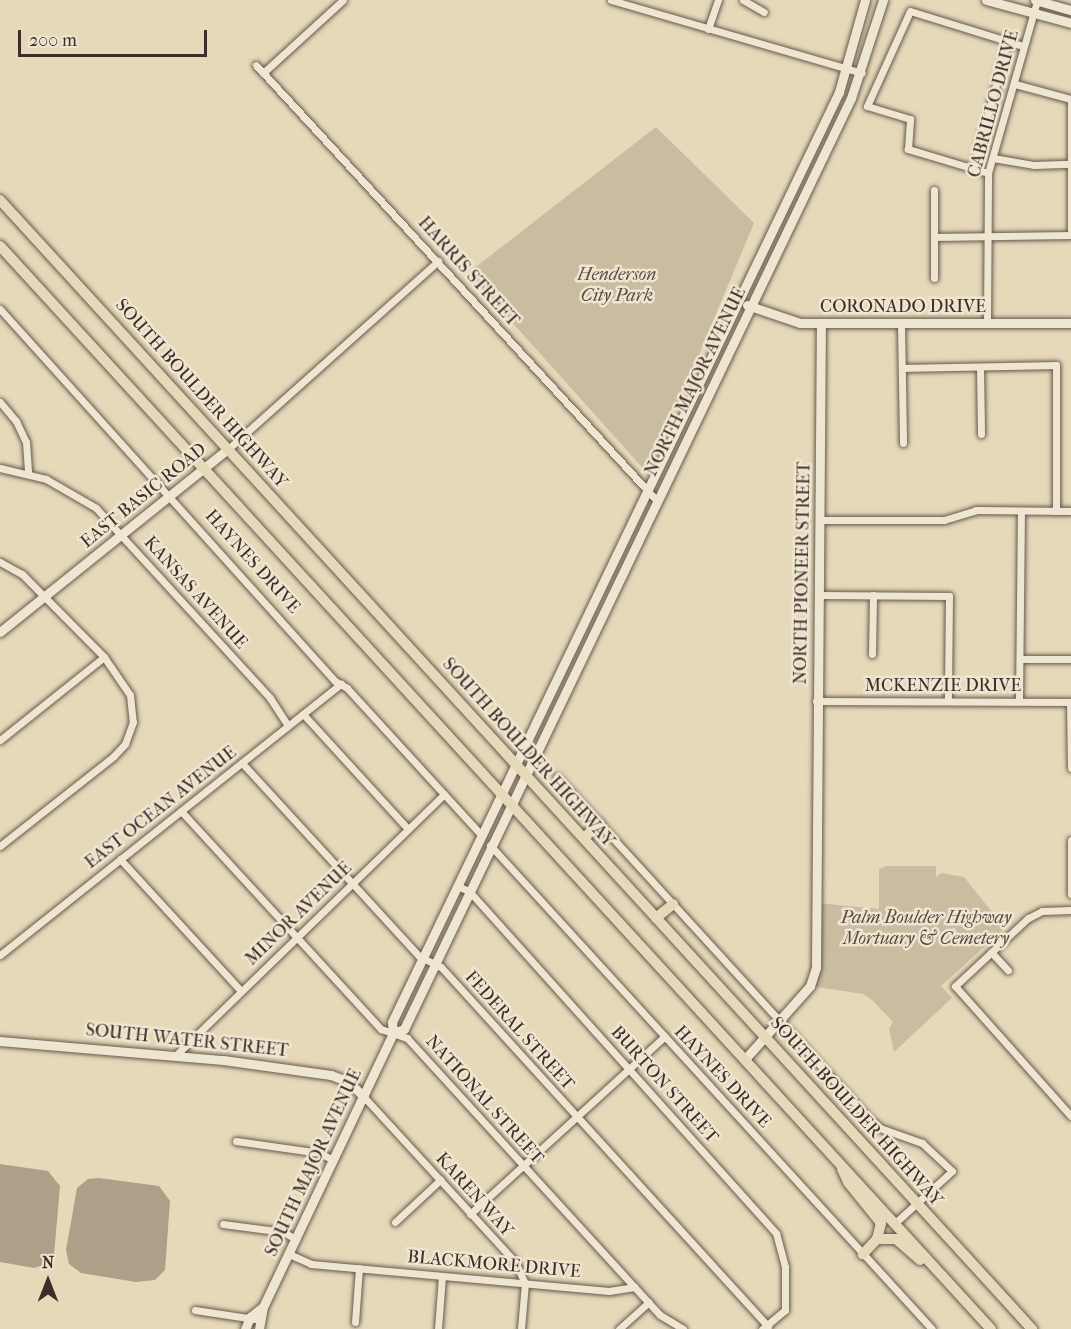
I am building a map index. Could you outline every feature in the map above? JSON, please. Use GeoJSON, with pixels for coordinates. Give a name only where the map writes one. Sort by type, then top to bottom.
{"type":"FeatureCollection","features":[{"type":"Feature","properties":{"kind":"main road","name":"SOUTH BOULDER HIGHWAY"},"geometry":{"type":"LineString","coordinates":[[0,200],[1032,1329]]}},
{"type":"Feature","properties":{"kind":"main road"},"geometry":{"type":"LineString","coordinates":[[0,246],[206,468],[991,1329]]}},
{"type":"Feature","properties":{"kind":"main road"},"geometry":{"type":"LineString","coordinates":[[584,838],[599,824]]}},
{"type":"Feature","properties":{"kind":"main road"},"geometry":{"type":"LineString","coordinates":[[656,918],[673,904]]}},
{"type":"Feature","properties":{"kind":"main road"},"geometry":{"type":"LineString","coordinates":[[839,1162],[848,1182],[881,1223],[878,1239],[863,1254]]}},
{"type":"Feature","properties":{"kind":"main road"},"geometry":{"type":"LineString","coordinates":[[878,1239],[896,1239],[945,1278]]}},
{"type":"Feature","properties":{"kind":"street"},"geometry":{"type":"LineString","coordinates":[[264,73],[343,0]]}},
{"type":"Feature","properties":{"kind":"street"},"geometry":{"type":"LineString","coordinates":[[611,0],[862,73]]}},
{"type":"Feature","properties":{"kind":"street"},"geometry":{"type":"LineString","coordinates":[[708,29],[718,0]]}},
{"type":"Feature","properties":{"kind":"street"},"geometry":{"type":"LineString","coordinates":[[743,0],[764,12]]}},
{"type":"Feature","properties":{"kind":"street","name":"NORTH MAJOR AVENUE"},"geometry":{"type":"LineString","coordinates":[[516,764],[740,301],[848,69],[865,0]]}},
{"type":"Feature","properties":{"kind":"street"},"geometry":{"type":"LineString","coordinates":[[870,40],[876,0]]}},
{"type":"Feature","properties":{"kind":"street","name":"NORTH MAJOR AVENUE"},"geometry":{"type":"LineString","coordinates":[[525,774],[862,73],[870,40],[884,0]]}},
{"type":"Feature","properties":{"kind":"street"},"geometry":{"type":"LineString","coordinates":[[986,0],[1014,4],[1034,13],[1071,23]]}},
{"type":"Feature","properties":{"kind":"street"},"geometry":{"type":"LineString","coordinates":[[1036,0],[1071,10]]}},
{"type":"Feature","properties":{"kind":"street","name":"CABRILLO DRIVE"},"geometry":{"type":"LineString","coordinates":[[987,324],[987,173],[1015,84],[1036,0]]}},
{"type":"Feature","properties":{"kind":"street"},"geometry":{"type":"LineString","coordinates":[[987,173],[908,149],[910,119],[867,106],[910,11],[1023,46]]}},
{"type":"Feature","properties":{"kind":"street"},"geometry":{"type":"LineString","coordinates":[[973,168],[1008,41]]}},
{"type":"Feature","properties":{"kind":"street","name":"HARRIS STREET"},"geometry":{"type":"LineString","coordinates":[[256,65],[657,501]]}},
{"type":"Feature","properties":{"kind":"street"},"geometry":{"type":"LineString","coordinates":[[1015,84],[1071,99],[1071,230]]}},
{"type":"Feature","properties":{"kind":"street"},"geometry":{"type":"LineString","coordinates":[[993,158],[1034,165],[1071,164]]}},
{"type":"Feature","properties":{"kind":"street"},"geometry":{"type":"LineString","coordinates":[[934,190],[934,278]]}},
{"type":"Feature","properties":{"kind":"street"},"geometry":{"type":"LineString","coordinates":[[774,229],[784,236]]}},
{"type":"Feature","properties":{"kind":"street"},"geometry":{"type":"LineString","coordinates":[[934,237],[1071,235]]}},
{"type":"Feature","properties":{"kind":"street","name":"EAST BASIC ROAD"},"geometry":{"type":"LineString","coordinates":[[0,632],[206,468],[438,261]]}},
{"type":"Feature","properties":{"kind":"street","name":"CORONADO DRIVE"},"geometry":{"type":"LineString","coordinates":[[740,301],[779,318],[821,323],[1071,323]]}},
{"type":"Feature","properties":{"kind":"street","name":"HAYNES DRIVE"},"geometry":{"type":"LineString","coordinates":[[0,309],[481,835]]}},
{"type":"Feature","properties":{"kind":"street","name":"NORTH PIONEER STREET"},"geometry":{"type":"LineString","coordinates":[[745,1059],[776,1020],[810,987],[816,967],[816,701],[821,683],[821,323]]}},
{"type":"Feature","properties":{"kind":"street"},"geometry":{"type":"LineString","coordinates":[[901,324],[903,443]]}},
{"type":"Feature","properties":{"kind":"street"},"geometry":{"type":"LineString","coordinates":[[902,368],[1056,365],[1056,511]]}},
{"type":"Feature","properties":{"kind":"street"},"geometry":{"type":"LineString","coordinates":[[980,368],[981,434]]}},
{"type":"Feature","properties":{"kind":"street"},"geometry":{"type":"LineString","coordinates":[[0,402],[16,421],[26,442],[28,474]]}},
{"type":"Feature","properties":{"kind":"street"},"geometry":{"type":"LineString","coordinates":[[679,425],[691,431]]}},
{"type":"Feature","properties":{"kind":"street","name":"KANSAS AVENUE"},"geometry":{"type":"LineString","coordinates":[[0,468],[28,474],[67,488],[96,508],[270,698],[288,726]]}},
{"type":"Feature","properties":{"kind":"street"},"geometry":{"type":"LineString","coordinates":[[822,520],[944,520],[976,510],[1071,511]]}},
{"type":"Feature","properties":{"kind":"street"},"geometry":{"type":"LineString","coordinates":[[1019,700],[1021,511]]}},
{"type":"Feature","properties":{"kind":"street"},"geometry":{"type":"LineString","coordinates":[[619,549],[631,555]]}},
{"type":"Feature","properties":{"kind":"street"},"geometry":{"type":"LineString","coordinates":[[0,562],[22,574],[104,657],[130,695],[133,722],[129,736],[114,756],[0,846]]}},
{"type":"Feature","properties":{"kind":"street"},"geometry":{"type":"LineString","coordinates":[[821,595],[949,596],[948,700]]}},
{"type":"Feature","properties":{"kind":"street"},"geometry":{"type":"LineString","coordinates":[[872,654],[873,595]]}},
{"type":"Feature","properties":{"kind":"street"},"geometry":{"type":"LineString","coordinates":[[586,617],[598,623]]}},
{"type":"Feature","properties":{"kind":"street"},"geometry":{"type":"LineString","coordinates":[[0,741],[104,657]]}},
{"type":"Feature","properties":{"kind":"street"},"geometry":{"type":"LineString","coordinates":[[1020,659],[1071,659]]}},
{"type":"Feature","properties":{"kind":"street","name":"EAST OCEAN AVENUE"},"geometry":{"type":"LineString","coordinates":[[0,954],[341,684]]}},
{"type":"Feature","properties":{"kind":"street","name":"MCKENZIE DRIVE"},"geometry":{"type":"LineString","coordinates":[[816,701],[1070,702]]}},
{"type":"Feature","properties":{"kind":"street"},"geometry":{"type":"LineString","coordinates":[[1070,702],[1071,768]]}},
{"type":"Feature","properties":{"kind":"street"},"geometry":{"type":"LineString","coordinates":[[303,714],[408,829]]}},
{"type":"Feature","properties":{"kind":"street","name":"FEDERAL STREET"},"geometry":{"type":"LineString","coordinates":[[242,763],[422,958],[441,966],[765,1328]]}},
{"type":"Feature","properties":{"kind":"street","name":"SOUTH MAJOR AVENUE"},"geometry":{"type":"LineString","coordinates":[[261,1325],[263,1307],[393,1033],[392,1022],[516,764]]}},
{"type":"Feature","properties":{"kind":"street","name":"SOUTH MAJOR AVENUE"},"geometry":{"type":"LineString","coordinates":[[393,1033],[404,1029],[525,774]]}},
{"type":"Feature","properties":{"kind":"street"},"geometry":{"type":"LineString","coordinates":[[556,777],[869,1119],[880,1128],[922,1143],[952,1171],[895,1223]]}},
{"type":"Feature","properties":{"kind":"street","name":"MINOR AVENUE"},"geometry":{"type":"LineString","coordinates":[[176,1055],[444,794]]}},
{"type":"Feature","properties":{"kind":"street","name":"NATIONAL STREET"},"geometry":{"type":"LineString","coordinates":[[181,811],[381,1029],[407,1038],[635,1287]]}},
{"type":"Feature","properties":{"kind":"street"},"geometry":{"type":"LineString","coordinates":[[1071,840],[1071,894]]}},
{"type":"Feature","properties":{"kind":"street","name":"HAYNES DRIVE"},"geometry":{"type":"LineString","coordinates":[[490,845],[932,1329]]}},
{"type":"Feature","properties":{"kind":"street"},"geometry":{"type":"LineString","coordinates":[[120,859],[241,991]]}},
{"type":"Feature","properties":{"kind":"street","name":"BURTON STREET"},"geometry":{"type":"LineString","coordinates":[[457,886],[469,891],[776,1233],[785,1267],[785,1311],[765,1328]]}},
{"type":"Feature","properties":{"kind":"street"},"geometry":{"type":"LineString","coordinates":[[1071,910],[1037,912],[955,986],[1071,1116]]}},
{"type":"Feature","properties":{"kind":"street"},"geometry":{"type":"LineString","coordinates":[[991,952],[1008,970]]}},
{"type":"Feature","properties":{"kind":"street"},"geometry":{"type":"LineString","coordinates":[[470,1215],[664,1037]]}},
{"type":"Feature","properties":{"kind":"street","name":"SOUTH WATER STREET"},"geometry":{"type":"LineString","coordinates":[[0,1041],[176,1055],[331,1075],[349,1082],[364,1097]]}},
{"type":"Feature","properties":{"kind":"street","name":"KAREN WAY"},"geometry":{"type":"LineString","coordinates":[[364,1097],[514,1262],[525,1283]]}},
{"type":"Feature","properties":{"kind":"street"},"geometry":{"type":"LineString","coordinates":[[236,1141],[320,1153],[333,1160]]}},
{"type":"Feature","properties":{"kind":"street"},"geometry":{"type":"LineString","coordinates":[[395,1222],[440,1180]]}},
{"type":"Feature","properties":{"kind":"street"},"geometry":{"type":"LineString","coordinates":[[223,1224],[283,1232],[296,1239]]}},
{"type":"Feature","properties":{"kind":"street","name":"BLACKMORE DRIVE"},"geometry":{"type":"LineString","coordinates":[[289,1254],[311,1264],[609,1290],[635,1287]]}},
{"type":"Feature","properties":{"kind":"street"},"geometry":{"type":"LineString","coordinates":[[355,1322],[359,1268]]}},
{"type":"Feature","properties":{"kind":"street"},"geometry":{"type":"LineString","coordinates":[[438,1329],[442,1276]]}},
{"type":"Feature","properties":{"kind":"street"},"geometry":{"type":"LineString","coordinates":[[521,1329],[525,1283]]}},
{"type":"Feature","properties":{"kind":"street"},"geometry":{"type":"LineString","coordinates":[[635,1287],[649,1302],[683,1329]]}},
{"type":"Feature","properties":{"kind":"street"},"geometry":{"type":"LineString","coordinates":[[619,1329],[649,1302]]}},
{"type":"Feature","properties":{"kind":"street","name":"SOUTH MAJOR AVENUE"},"geometry":{"type":"LineString","coordinates":[[244,1329],[250,1317],[263,1307]]}},
{"type":"Feature","properties":{"kind":"street"},"geometry":{"type":"LineString","coordinates":[[195,1310],[250,1317],[261,1325]]}},
{"type":"Feature","properties":{"kind":"green space","name":"Henderson City Park"},"geometry":{"type":"Polygon","coordinates":[[[656,127],[754,223],[649,475],[468,273],[656,127]]]}},
{"type":"Feature","properties":{"kind":"green space","name":"Palm Boulder Highway Mortuary & Cemetery"},"geometry":{"type":"Polygon","coordinates":[[[886,866],[936,866],[936,877],[941,873],[964,877],[1005,928],[941,986],[952,998],[894,1052],[889,1029],[893,1022],[872,1000],[863,994],[810,986],[817,903],[879,909],[879,869],[886,866]]]}},
{"type":"Feature","properties":{"kind":"shaded area"},"geometry":{"type":"Polygon","coordinates":[[[0,1164],[48,1171],[60,1186],[54,1255],[44,1265],[34,1268],[0,1262],[0,1164]]]}},
{"type":"Feature","properties":{"kind":"shaded area"},"geometry":{"type":"Polygon","coordinates":[[[99,1178],[159,1186],[170,1201],[165,1270],[155,1280],[136,1282],[81,1273],[69,1264],[66,1250],[77,1188],[88,1179],[99,1178]]]}}]}
